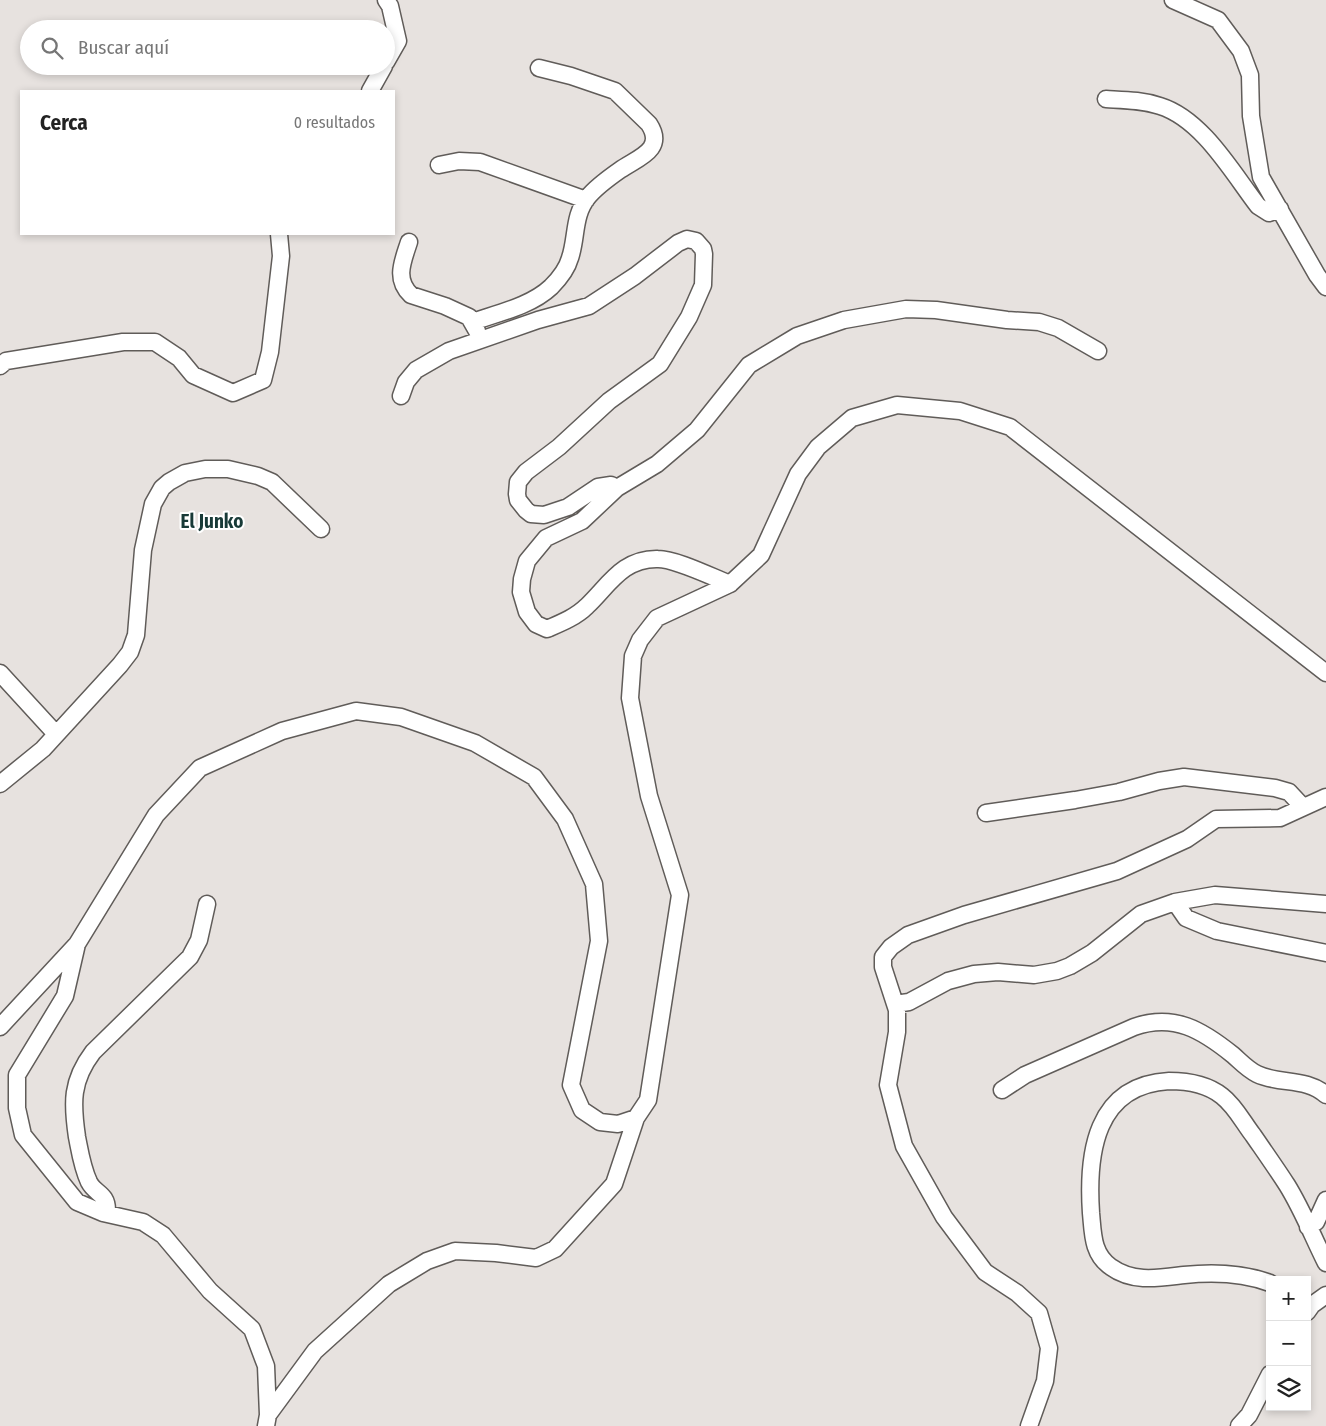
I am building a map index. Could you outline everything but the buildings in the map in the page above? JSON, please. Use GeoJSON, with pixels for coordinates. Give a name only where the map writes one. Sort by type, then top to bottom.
{"type":"FeatureCollection","features":[{"type":"Feature","properties":{"kind":"street"},"geometry":{"type":"LineString","coordinates":[[386,0],[390,6],[393,20]]}},
{"type":"Feature","properties":{"kind":"street"},"geometry":{"type":"LineString","coordinates":[[1173,0],[1218,20],[1242,50],[1250,75],[1251,116],[1262,177],[1317,275],[1326,287]]}},
{"type":"Feature","properties":{"kind":"street"},"geometry":{"type":"LineString","coordinates":[[395,28],[398,41],[395,46]]}},
{"type":"Feature","properties":{"kind":"street"},"geometry":{"type":"LineString","coordinates":[[472,322],[534,300],[558,279],[571,258],[578,218],[586,200],[620,170],[649,152],[654,141],[653,129],[649,124],[614,91],[571,76],[539,68]]}},
{"type":"Feature","properties":{"kind":"street"},"geometry":{"type":"LineString","coordinates":[[371,90],[379,75]]}},
{"type":"Feature","properties":{"kind":"street"},"geometry":{"type":"LineString","coordinates":[[1106,99],[1150,103],[1180,115],[1204,136],[1258,206],[1269,212],[1280,209]]}},
{"type":"Feature","properties":{"kind":"street"},"geometry":{"type":"LineString","coordinates":[[439,165],[459,161],[480,162],[586,200]]}},
{"type":"Feature","properties":{"kind":"street"},"geometry":{"type":"LineString","coordinates":[[0,366],[6,361],[122,342],[155,342],[179,358],[192,375],[234,392],[263,380],[270,352],[281,256],[279,235]]}},
{"type":"Feature","properties":{"kind":"street"},"geometry":{"type":"LineString","coordinates":[[401,396],[406,382],[416,370],[449,351],[538,320],[589,306],[635,276],[678,243],[687,239],[696,241],[700,244],[704,254],[703,286],[689,317],[660,364],[609,401],[559,447],[526,472],[518,482],[517,494],[518,500],[526,510],[532,514],[544,515],[568,507],[598,487],[611,486],[617,488]]}},
{"type":"Feature","properties":{"kind":"street"},"geometry":{"type":"LineString","coordinates":[[409,242],[400,271],[402,282],[407,291],[411,295],[445,306],[469,317],[482,340]]}},
{"type":"Feature","properties":{"kind":"street"},"geometry":{"type":"LineString","coordinates":[[730,584],[692,568],[659,558],[638,561],[615,575],[586,608],[566,621],[547,629],[536,624],[527,612],[521,592],[527,561],[546,538],[582,521],[617,488],[657,464],[697,430],[749,365],[797,336],[844,320],[906,309],[936,310],[1007,320],[1038,322],[1058,328],[1098,351]]}},
{"type":"Feature","properties":{"kind":"street"},"geometry":{"type":"LineString","coordinates":[[267,1420],[315,1351],[388,1284],[427,1261],[455,1251],[496,1253],[536,1258],[555,1249],[614,1184],[636,1118],[648,1100],[680,894],[649,796],[630,698],[633,656],[640,640],[657,618],[730,584],[760,555],[798,474],[818,447],[852,418],[897,405],[960,411],[1010,427],[1326,673]]}},
{"type":"Feature","properties":{"kind":"street"},"geometry":{"type":"LineString","coordinates":[[0,784],[43,749],[120,666],[133,644],[138,627],[145,541],[153,504],[162,488],[169,482],[185,473],[205,469],[228,469],[258,476],[272,482],[321,529]]}},
{"type":"Feature","properties":{"kind":"street"},"geometry":{"type":"LineString","coordinates":[[0,673],[56,734]]}},
{"type":"Feature","properties":{"kind":"street"},"geometry":{"type":"LineString","coordinates":[[0,1027],[77,944],[156,814],[200,768],[282,731],[356,711],[401,717],[475,743],[534,777],[565,819],[594,884],[599,941],[571,1085],[582,1110],[600,1122],[618,1124],[636,1118]]}},
{"type":"Feature","properties":{"kind":"street"},"geometry":{"type":"LineString","coordinates":[[986,812],[1075,800],[1184,777],[1274,788],[1289,792],[1304,808]]}},
{"type":"Feature","properties":{"kind":"street"},"geometry":{"type":"LineString","coordinates":[[1029,1426],[1046,1381],[1049,1348],[1038,1313],[1017,1293],[985,1272],[944,1217],[904,1146],[888,1085],[897,1032],[897,1010],[883,967],[883,957],[892,947],[908,935],[964,915],[1117,871],[1187,839],[1216,819],[1280,818],[1326,797]]}},
{"type":"Feature","properties":{"kind":"street"},"geometry":{"type":"LineString","coordinates":[[895,1004],[909,1002],[948,981],[974,974],[998,972],[1034,975],[1057,971],[1082,960],[1141,914],[1175,902],[1215,895],[1326,904]]}},
{"type":"Feature","properties":{"kind":"street"},"geometry":{"type":"LineString","coordinates":[[1175,902],[1186,918],[1217,931],[1326,953]]}},
{"type":"Feature","properties":{"kind":"street"},"geometry":{"type":"LineString","coordinates":[[103,1213],[107,1210],[107,1204],[103,1195],[90,1184],[80,1159],[73,1108],[78,1079],[93,1052],[190,957],[199,940],[207,904]]}},
{"type":"Feature","properties":{"kind":"street"},"geometry":{"type":"LineString","coordinates":[[77,944],[65,996],[18,1075],[18,1108],[23,1134],[78,1202],[103,1213],[143,1222],[163,1235],[210,1291],[252,1329],[266,1366],[267,1420]]}},
{"type":"Feature","properties":{"kind":"street"},"geometry":{"type":"LineString","coordinates":[[1002,1090],[1026,1074],[1134,1027],[1162,1021],[1180,1023],[1198,1030],[1258,1075],[1308,1084],[1326,1095]]}},
{"type":"Feature","properties":{"kind":"street"},"geometry":{"type":"LineString","coordinates":[[1266,1281],[1225,1274],[1183,1275],[1159,1279],[1146,1278],[1118,1271],[1104,1261],[1095,1248],[1093,1240],[1091,1204],[1092,1153],[1097,1134],[1107,1115],[1120,1099],[1131,1092],[1154,1084],[1167,1082],[1188,1082],[1214,1090],[1236,1110],[1288,1186],[1326,1262]]}},
{"type":"Feature","properties":{"kind":"street"},"geometry":{"type":"LineString","coordinates":[[1308,1227],[1316,1222],[1326,1200]]}},
{"type":"Feature","properties":{"kind":"street"},"geometry":{"type":"LineString","coordinates":[[1311,1305],[1326,1295]]}},
{"type":"Feature","properties":{"kind":"street"},"geometry":{"type":"LineString","coordinates":[[1239,1426],[1249,1415],[1266,1382]]}},
{"type":"Feature","properties":{"kind":"district","name":"El Junko"},"geometry":{"type":"Point","coordinates":[212,521]}}]}
